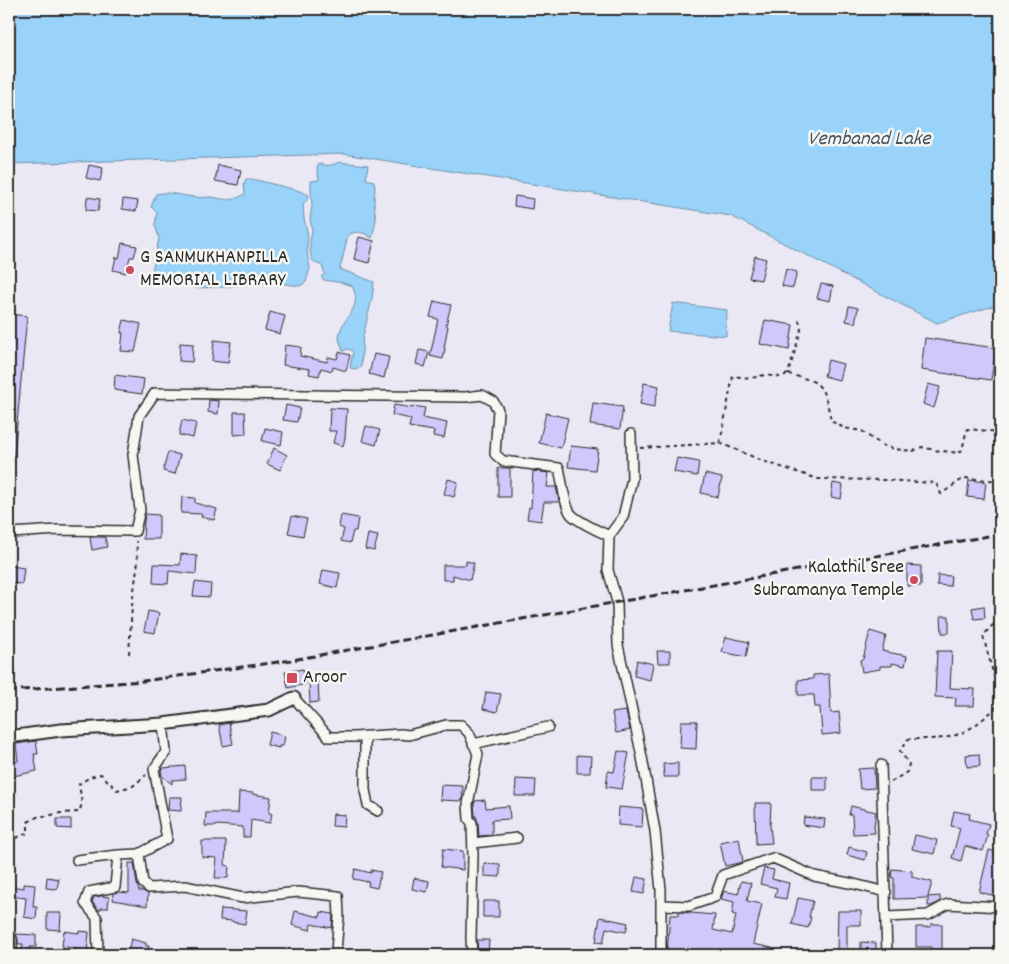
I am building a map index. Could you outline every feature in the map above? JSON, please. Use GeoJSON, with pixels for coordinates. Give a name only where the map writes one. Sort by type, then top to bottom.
{"type":"FeatureCollection","features":[{"type":"Feature","properties":{"kind":"street"},"geometry":{"type":"LineString","coordinates":[[9,536],[11,532],[58,530],[135,531],[140,510],[133,454],[139,416],[155,393],[482,396],[493,401],[498,410],[495,454],[503,461],[559,468],[566,501],[571,514],[588,526],[609,536]]}},
{"type":"Feature","properties":{"kind":"street"},"geometry":{"type":"LineString","coordinates":[[631,434],[632,479],[623,517],[609,536],[608,570],[617,602],[618,645],[655,831],[661,890],[661,955]]}},
{"type":"Feature","properties":{"kind":"street"},"geometry":{"type":"LineString","coordinates":[[9,737],[61,730],[163,724],[269,710],[294,698],[329,737],[401,734],[409,736],[446,725],[461,725],[469,733],[478,754],[468,804],[473,842],[472,955]]}},
{"type":"Feature","properties":{"kind":"street"},"geometry":{"type":"LineString","coordinates":[[77,860],[139,854],[167,839],[154,769],[166,752],[163,724]]}},
{"type":"Feature","properties":{"kind":"street"},"geometry":{"type":"LineString","coordinates":[[474,744],[548,727]]}},
{"type":"Feature","properties":{"kind":"street"},"geometry":{"type":"LineString","coordinates":[[365,736],[365,790],[368,805],[378,810]]}},
{"type":"Feature","properties":{"kind":"street"},"geometry":{"type":"LineString","coordinates":[[881,765],[887,955]]}},
{"type":"Feature","properties":{"kind":"street"},"geometry":{"type":"LineString","coordinates":[[473,842],[517,838]]}},
{"type":"Feature","properties":{"kind":"street"},"geometry":{"type":"LineString","coordinates":[[139,854],[143,883],[149,888],[185,886],[243,898],[298,892],[338,896],[336,951],[338,955]]}},
{"type":"Feature","properties":{"kind":"street"},"geometry":{"type":"LineString","coordinates":[[98,955],[97,918],[85,902],[89,892],[115,886],[118,855]]}},
{"type":"Feature","properties":{"kind":"street"},"geometry":{"type":"LineString","coordinates":[[661,905],[689,906],[716,898],[724,875],[773,858],[814,876],[886,892]]}},
{"type":"Feature","properties":{"kind":"street"},"geometry":{"type":"LineString","coordinates":[[887,917],[928,915],[948,904],[1000,907]]}},
{"type":"Feature","properties":{"kind":"street"},"geometry":{"type":"LineString","coordinates":[[9,937],[12,939],[12,955]]}},
{"type":"Feature","properties":{"kind":"path"},"geometry":{"type":"LineString","coordinates":[[788,374],[801,330],[799,320]]}},
{"type":"Feature","properties":{"kind":"path"},"geometry":{"type":"LineString","coordinates":[[720,443],[733,376],[750,378],[764,375],[780,377],[788,374],[814,382],[821,389],[831,421],[844,428],[862,431],[884,446],[894,449],[913,451],[922,447],[959,453],[962,450],[967,429],[1000,432]]}},
{"type":"Feature","properties":{"kind":"path"},"geometry":{"type":"LineString","coordinates":[[631,448],[720,443],[763,461],[818,479],[936,483],[941,494],[964,478],[1000,480]]}},
{"type":"Feature","properties":{"kind":"path"},"geometry":{"type":"LineString","coordinates":[[129,654],[132,605],[138,561],[135,531]]}},
{"type":"Feature","properties":{"kind":"path"},"geometry":{"type":"LineString","coordinates":[[882,786],[896,780],[907,772],[909,764],[900,751],[908,739],[941,738],[957,735],[976,725],[996,708],[997,688],[983,636],[1000,616]]}},
{"type":"Feature","properties":{"kind":"path"},"geometry":{"type":"LineString","coordinates":[[9,842],[28,833],[28,822],[39,816],[80,812],[82,804],[79,784],[90,777],[101,774],[117,790],[133,786],[154,769]]}},
{"type":"Feature","properties":{"kind":"water","name":"Vembanad Lake"},"geometry":{"type":"Polygon","coordinates":[[[9,9],[1000,9],[1000,304],[937,323],[731,216],[344,154],[9,164],[9,9]]]}},
{"type":"Feature","properties":{"kind":"water"},"geometry":{"type":"Polygon","coordinates":[[[339,162],[368,165],[366,179],[374,181],[375,188],[376,220],[372,238],[360,232],[348,235],[340,269],[374,282],[363,336],[361,367],[355,369],[350,368],[353,351],[348,349],[343,351],[339,339],[342,326],[355,302],[352,286],[324,280],[321,277],[325,274],[322,266],[312,260],[310,251],[312,230],[310,219],[312,206],[311,181],[319,180],[317,168],[319,164],[329,165],[339,162]]]}},
{"type":"Feature","properties":{"kind":"water"},"geometry":{"type":"Polygon","coordinates":[[[246,179],[297,190],[309,195],[303,204],[308,235],[307,251],[310,268],[306,282],[300,286],[258,283],[195,288],[181,280],[168,278],[158,280],[152,272],[159,238],[155,225],[157,212],[151,207],[156,194],[171,193],[232,199],[245,194],[244,183],[246,179]]]}},
{"type":"Feature","properties":{"kind":"water"},"geometry":{"type":"Polygon","coordinates":[[[673,303],[727,310],[726,336],[668,331],[673,303]]]}},
{"type":"Feature","properties":{"kind":"building"},"geometry":{"type":"Polygon","coordinates":[[[89,165],[103,168],[100,181],[86,178],[89,165]]]}},
{"type":"Feature","properties":{"kind":"building"},"geometry":{"type":"Polygon","coordinates":[[[218,165],[241,170],[238,185],[215,181],[218,165]]]}},
{"type":"Feature","properties":{"kind":"building"},"geometry":{"type":"Polygon","coordinates":[[[515,196],[533,199],[532,209],[514,206],[515,196]]]}},
{"type":"Feature","properties":{"kind":"building"},"geometry":{"type":"Polygon","coordinates":[[[87,197],[100,199],[98,211],[86,210],[87,197]]]}},
{"type":"Feature","properties":{"kind":"building"},"geometry":{"type":"Polygon","coordinates":[[[123,199],[138,201],[136,211],[122,209],[123,199]]]}},
{"type":"Feature","properties":{"kind":"building"},"geometry":{"type":"Polygon","coordinates":[[[359,237],[374,241],[369,263],[354,259],[359,237]]]}},
{"type":"Feature","properties":{"kind":"building"},"geometry":{"type":"Polygon","coordinates":[[[122,243],[137,246],[134,257],[130,257],[126,273],[113,270],[116,257],[119,258],[122,243]]]}},
{"type":"Feature","properties":{"kind":"building"},"geometry":{"type":"Polygon","coordinates":[[[755,256],[766,259],[761,280],[749,278],[755,256]]]}},
{"type":"Feature","properties":{"kind":"building"},"geometry":{"type":"Polygon","coordinates":[[[786,269],[797,272],[793,288],[782,286],[786,269]]]}},
{"type":"Feature","properties":{"kind":"building"},"geometry":{"type":"Polygon","coordinates":[[[821,284],[833,286],[830,301],[817,298],[821,284]]]}},
{"type":"Feature","properties":{"kind":"building"},"geometry":{"type":"Polygon","coordinates":[[[434,301],[451,305],[446,325],[448,326],[443,359],[430,356],[438,319],[430,317],[434,301]]]}},
{"type":"Feature","properties":{"kind":"building"},"geometry":{"type":"Polygon","coordinates":[[[849,306],[858,308],[855,323],[846,321],[849,306]]]}},
{"type":"Feature","properties":{"kind":"building"},"geometry":{"type":"Polygon","coordinates":[[[270,312],[285,316],[280,334],[265,330],[270,312]]]}},
{"type":"Feature","properties":{"kind":"building"},"geometry":{"type":"Polygon","coordinates":[[[9,314],[27,316],[14,456],[9,456],[9,314]]]}},
{"type":"Feature","properties":{"kind":"building"},"geometry":{"type":"Polygon","coordinates":[[[124,320],[141,324],[135,352],[121,351],[123,333],[121,333],[124,320]]]}},
{"type":"Feature","properties":{"kind":"building"},"geometry":{"type":"Polygon","coordinates":[[[765,320],[793,325],[789,350],[760,344],[765,320]]]}},
{"type":"Feature","properties":{"kind":"building"},"geometry":{"type":"Polygon","coordinates":[[[925,338],[996,348],[991,380],[921,370],[925,338]]]}},
{"type":"Feature","properties":{"kind":"building"},"geometry":{"type":"Polygon","coordinates":[[[214,340],[231,342],[228,363],[212,361],[214,340]]]}},
{"type":"Feature","properties":{"kind":"building"},"geometry":{"type":"Polygon","coordinates":[[[180,343],[193,344],[192,362],[179,361],[180,343]]]}},
{"type":"Feature","properties":{"kind":"building"},"geometry":{"type":"Polygon","coordinates":[[[285,345],[301,347],[300,356],[327,362],[328,357],[337,359],[339,352],[350,355],[346,371],[333,367],[332,371],[321,368],[319,376],[309,374],[310,369],[283,365],[285,345]]]}},
{"type":"Feature","properties":{"kind":"building"},"geometry":{"type":"Polygon","coordinates":[[[419,350],[429,352],[425,367],[416,364],[419,350]]]}},
{"type":"Feature","properties":{"kind":"building"},"geometry":{"type":"Polygon","coordinates":[[[374,354],[389,357],[384,378],[369,374],[374,354]]]}},
{"type":"Feature","properties":{"kind":"building"},"geometry":{"type":"Polygon","coordinates":[[[828,360],[843,364],[839,380],[824,376],[828,360]]]}},
{"type":"Feature","properties":{"kind":"building"},"geometry":{"type":"Polygon","coordinates":[[[115,375],[144,379],[142,394],[114,390],[115,375]]]}},
{"type":"Feature","properties":{"kind":"building"},"geometry":{"type":"Polygon","coordinates":[[[644,383],[659,386],[654,407],[640,404],[644,383]]]}},
{"type":"Feature","properties":{"kind":"building"},"geometry":{"type":"Polygon","coordinates":[[[928,384],[940,387],[934,408],[923,404],[928,384]]]}},
{"type":"Feature","properties":{"kind":"building"},"geometry":{"type":"Polygon","coordinates":[[[209,400],[219,401],[218,414],[208,412],[209,400]]]}},
{"type":"Feature","properties":{"kind":"building"},"geometry":{"type":"Polygon","coordinates":[[[593,403],[623,407],[620,429],[590,425],[593,403]]]}},
{"type":"Feature","properties":{"kind":"building"},"geometry":{"type":"Polygon","coordinates":[[[286,405],[300,408],[297,422],[283,420],[286,405]]]}},
{"type":"Feature","properties":{"kind":"building"},"geometry":{"type":"Polygon","coordinates":[[[394,405],[425,408],[423,418],[447,423],[444,438],[433,436],[434,431],[409,427],[411,419],[392,415],[394,405]]]}},
{"type":"Feature","properties":{"kind":"building"},"geometry":{"type":"Polygon","coordinates":[[[330,408],[347,409],[343,446],[333,443],[336,431],[329,431],[330,408]]]}},
{"type":"Feature","properties":{"kind":"building"},"geometry":{"type":"Polygon","coordinates":[[[234,412],[245,412],[246,434],[234,435],[234,412]]]}},
{"type":"Feature","properties":{"kind":"building"},"geometry":{"type":"Polygon","coordinates":[[[546,413],[568,418],[561,448],[539,443],[546,413]]]}},
{"type":"Feature","properties":{"kind":"building"},"geometry":{"type":"Polygon","coordinates":[[[182,420],[196,423],[193,438],[179,435],[182,420]]]}},
{"type":"Feature","properties":{"kind":"building"},"geometry":{"type":"Polygon","coordinates":[[[366,426],[380,430],[376,445],[362,441],[366,426]]]}},
{"type":"Feature","properties":{"kind":"building"},"geometry":{"type":"Polygon","coordinates":[[[265,428],[283,432],[281,445],[262,441],[265,428]]]}},
{"type":"Feature","properties":{"kind":"building"},"geometry":{"type":"Polygon","coordinates":[[[571,446],[598,449],[595,470],[568,467],[571,446]]]}},
{"type":"Feature","properties":{"kind":"building"},"geometry":{"type":"Polygon","coordinates":[[[274,448],[287,455],[280,470],[267,464],[274,448]]]}},
{"type":"Feature","properties":{"kind":"building"},"geometry":{"type":"Polygon","coordinates":[[[168,452],[180,455],[175,474],[163,471],[168,452]]]}},
{"type":"Feature","properties":{"kind":"building"},"geometry":{"type":"Polygon","coordinates":[[[677,458],[699,462],[697,476],[674,472],[677,458]]]}},
{"type":"Feature","properties":{"kind":"building"},"geometry":{"type":"Polygon","coordinates":[[[498,468],[510,468],[510,497],[498,497],[498,468]]]}},
{"type":"Feature","properties":{"kind":"building"},"geometry":{"type":"Polygon","coordinates":[[[533,471],[549,473],[547,487],[556,487],[559,501],[544,502],[541,521],[527,519],[529,507],[531,508],[533,471]]]}},
{"type":"Feature","properties":{"kind":"building"},"geometry":{"type":"Polygon","coordinates":[[[705,474],[722,478],[718,497],[701,493],[705,474]]]}},
{"type":"Feature","properties":{"kind":"building"},"geometry":{"type":"Polygon","coordinates":[[[448,479],[458,482],[454,497],[444,494],[448,479]]]}},
{"type":"Feature","properties":{"kind":"building"},"geometry":{"type":"Polygon","coordinates":[[[969,480],[986,482],[984,499],[967,497],[969,480]]]}},
{"type":"Feature","properties":{"kind":"building"},"geometry":{"type":"Polygon","coordinates":[[[833,483],[843,485],[841,499],[831,497],[833,483]]]}},
{"type":"Feature","properties":{"kind":"building"},"geometry":{"type":"Polygon","coordinates":[[[182,497],[195,498],[195,503],[217,509],[214,520],[201,517],[202,514],[181,513],[182,497]]]}},
{"type":"Feature","properties":{"kind":"building"},"geometry":{"type":"Polygon","coordinates":[[[145,514],[159,515],[159,539],[143,539],[145,514]]]}},
{"type":"Feature","properties":{"kind":"building"},"geometry":{"type":"Polygon","coordinates":[[[341,515],[358,518],[356,531],[353,531],[350,543],[341,541],[344,529],[339,527],[341,515]]]}},
{"type":"Feature","properties":{"kind":"building"},"geometry":{"type":"Polygon","coordinates":[[[292,516],[307,519],[303,536],[288,533],[292,516]]]}},
{"type":"Feature","properties":{"kind":"building"},"geometry":{"type":"Polygon","coordinates":[[[368,534],[378,536],[374,551],[365,549],[368,534]]]}},
{"type":"Feature","properties":{"kind":"building"},"geometry":{"type":"Polygon","coordinates":[[[105,537],[107,547],[92,550],[90,538],[105,537]]]}},
{"type":"Feature","properties":{"kind":"building"},"geometry":{"type":"Polygon","coordinates":[[[181,554],[197,556],[196,574],[169,571],[168,584],[153,583],[154,564],[180,565],[181,554]]]}},
{"type":"Feature","properties":{"kind":"building"},"geometry":{"type":"Polygon","coordinates":[[[466,561],[474,563],[470,580],[453,575],[453,580],[443,580],[443,565],[466,565],[466,561]]]}},
{"type":"Feature","properties":{"kind":"building","name":"Kalathil Sree Subramanya Temple"},"geometry":{"type":"Polygon","coordinates":[[[907,565],[921,566],[921,586],[907,586],[907,565]]]}},
{"type":"Feature","properties":{"kind":"building"},"geometry":{"type":"Polygon","coordinates":[[[11,566],[24,568],[22,584],[9,583],[11,566]]]}},
{"type":"Feature","properties":{"kind":"building"},"geometry":{"type":"Polygon","coordinates":[[[323,570],[340,573],[337,588],[320,584],[323,570]]]}},
{"type":"Feature","properties":{"kind":"building"},"geometry":{"type":"Polygon","coordinates":[[[938,575],[951,576],[950,586],[937,585],[938,575]]]}},
{"type":"Feature","properties":{"kind":"building"},"geometry":{"type":"Polygon","coordinates":[[[195,582],[211,584],[210,597],[193,596],[195,582]]]}},
{"type":"Feature","properties":{"kind":"building"},"geometry":{"type":"Polygon","coordinates":[[[984,606],[985,618],[974,619],[972,608],[984,606]]]}},
{"type":"Feature","properties":{"kind":"building"},"geometry":{"type":"Polygon","coordinates":[[[148,611],[159,613],[155,633],[144,631],[148,611]]]}},
{"type":"Feature","properties":{"kind":"building"},"geometry":{"type":"Polygon","coordinates":[[[941,616],[949,616],[949,633],[942,633],[941,616]]]}},
{"type":"Feature","properties":{"kind":"building"},"geometry":{"type":"Polygon","coordinates":[[[870,631],[886,636],[882,651],[907,656],[905,666],[892,663],[892,666],[880,666],[880,669],[862,672],[860,660],[863,659],[870,631]]]}},
{"type":"Feature","properties":{"kind":"building"},"geometry":{"type":"Polygon","coordinates":[[[726,637],[749,642],[746,657],[722,652],[726,637]]]}},
{"type":"Feature","properties":{"kind":"building"},"geometry":{"type":"Polygon","coordinates":[[[657,651],[670,651],[670,663],[658,663],[657,651]]]}},
{"type":"Feature","properties":{"kind":"building"},"geometry":{"type":"Polygon","coordinates":[[[937,651],[952,651],[950,688],[975,689],[974,706],[955,706],[956,698],[935,697],[937,651]]]}},
{"type":"Feature","properties":{"kind":"building"},"geometry":{"type":"Polygon","coordinates":[[[637,660],[653,664],[650,680],[634,676],[637,660]]]}},
{"type":"Feature","properties":{"kind":"building"},"geometry":{"type":"Polygon","coordinates":[[[303,669],[306,684],[288,688],[285,672],[303,669]]]}},
{"type":"Feature","properties":{"kind":"building"},"geometry":{"type":"Polygon","coordinates":[[[829,674],[831,713],[839,712],[841,733],[822,735],[820,707],[815,707],[814,695],[798,695],[798,680],[813,679],[813,675],[829,674]]]}},
{"type":"Feature","properties":{"kind":"building"},"geometry":{"type":"Polygon","coordinates":[[[318,682],[319,702],[310,703],[309,683],[318,682]]]}},
{"type":"Feature","properties":{"kind":"building"},"geometry":{"type":"Polygon","coordinates":[[[486,692],[501,694],[497,712],[483,709],[486,692]]]}},
{"type":"Feature","properties":{"kind":"building"},"geometry":{"type":"Polygon","coordinates":[[[626,711],[630,730],[616,733],[612,713],[626,711]]]}},
{"type":"Feature","properties":{"kind":"building"},"geometry":{"type":"Polygon","coordinates":[[[681,721],[697,721],[696,749],[680,748],[681,721]]]}},
{"type":"Feature","properties":{"kind":"building"},"geometry":{"type":"Polygon","coordinates":[[[229,723],[233,744],[223,746],[219,725],[229,723]]]}},
{"type":"Feature","properties":{"kind":"building"},"geometry":{"type":"Polygon","coordinates":[[[270,732],[285,736],[283,746],[279,746],[279,748],[267,745],[270,732]]]}},
{"type":"Feature","properties":{"kind":"building"},"geometry":{"type":"Polygon","coordinates":[[[36,741],[38,754],[34,754],[37,771],[13,776],[10,763],[18,761],[16,744],[36,741]]]}},
{"type":"Feature","properties":{"kind":"building"},"geometry":{"type":"Polygon","coordinates":[[[618,751],[629,753],[622,789],[606,787],[608,771],[614,772],[618,751]]]}},
{"type":"Feature","properties":{"kind":"building"},"geometry":{"type":"Polygon","coordinates":[[[979,754],[980,766],[967,767],[966,755],[979,754]]]}},
{"type":"Feature","properties":{"kind":"building"},"geometry":{"type":"Polygon","coordinates":[[[577,755],[591,756],[590,773],[577,773],[577,755]]]}},
{"type":"Feature","properties":{"kind":"building"},"geometry":{"type":"Polygon","coordinates":[[[678,763],[678,777],[664,777],[663,764],[678,763]]]}},
{"type":"Feature","properties":{"kind":"building"},"geometry":{"type":"Polygon","coordinates":[[[185,766],[186,779],[172,780],[172,784],[162,776],[161,770],[163,768],[185,766]]]}},
{"type":"Feature","properties":{"kind":"building"},"geometry":{"type":"Polygon","coordinates":[[[874,768],[875,788],[860,789],[858,769],[874,768]]]}},
{"type":"Feature","properties":{"kind":"building"},"geometry":{"type":"Polygon","coordinates":[[[812,777],[827,777],[827,790],[812,790],[812,777]]]}},
{"type":"Feature","properties":{"kind":"building"},"geometry":{"type":"Polygon","coordinates":[[[516,779],[536,780],[535,796],[515,796],[516,779]]]}},
{"type":"Feature","properties":{"kind":"building"},"geometry":{"type":"Polygon","coordinates":[[[441,785],[463,786],[462,801],[440,800],[441,785]]]}},
{"type":"Feature","properties":{"kind":"building"},"geometry":{"type":"Polygon","coordinates":[[[239,792],[271,797],[269,813],[272,814],[270,823],[251,820],[250,837],[243,837],[243,827],[205,826],[206,813],[238,813],[239,792]]]}},
{"type":"Feature","properties":{"kind":"building"},"geometry":{"type":"Polygon","coordinates":[[[169,797],[182,797],[181,811],[168,810],[169,797]]]}},
{"type":"Feature","properties":{"kind":"building"},"geometry":{"type":"Polygon","coordinates":[[[485,800],[486,808],[509,806],[510,819],[492,820],[492,835],[479,836],[474,804],[475,801],[485,800]]]}},
{"type":"Feature","properties":{"kind":"building"},"geometry":{"type":"Polygon","coordinates":[[[755,803],[771,803],[770,827],[772,843],[756,844],[755,803]]]}},
{"type":"Feature","properties":{"kind":"building"},"geometry":{"type":"Polygon","coordinates":[[[851,806],[876,812],[875,833],[853,834],[852,815],[849,815],[851,806]]]}},
{"type":"Feature","properties":{"kind":"building"},"geometry":{"type":"Polygon","coordinates":[[[619,807],[643,809],[642,827],[618,825],[619,807]]]}},
{"type":"Feature","properties":{"kind":"building"},"geometry":{"type":"Polygon","coordinates":[[[954,811],[970,814],[969,819],[989,824],[983,851],[965,846],[961,861],[952,858],[960,828],[951,826],[954,811]]]}},
{"type":"Feature","properties":{"kind":"building"},"geometry":{"type":"Polygon","coordinates":[[[333,814],[345,815],[344,827],[332,826],[333,814]]]}},
{"type":"Feature","properties":{"kind":"building"},"geometry":{"type":"Polygon","coordinates":[[[804,817],[825,819],[824,828],[803,825],[804,817]]]}},
{"type":"Feature","properties":{"kind":"building"},"geometry":{"type":"Polygon","coordinates":[[[57,819],[71,819],[71,829],[57,828],[57,819]]]}},
{"type":"Feature","properties":{"kind":"building"},"geometry":{"type":"Polygon","coordinates":[[[915,835],[937,840],[934,854],[912,849],[915,835]]]}},
{"type":"Feature","properties":{"kind":"building"},"geometry":{"type":"Polygon","coordinates":[[[739,838],[743,862],[725,866],[720,842],[739,838]]]}},
{"type":"Feature","properties":{"kind":"building"},"geometry":{"type":"Polygon","coordinates":[[[202,841],[226,841],[225,865],[229,866],[228,878],[215,878],[217,858],[202,857],[202,841]]]}},
{"type":"Feature","properties":{"kind":"building"},"geometry":{"type":"Polygon","coordinates":[[[849,847],[867,852],[865,860],[847,855],[849,847]]]}},
{"type":"Feature","properties":{"kind":"building"},"geometry":{"type":"Polygon","coordinates":[[[443,849],[463,851],[463,870],[441,867],[443,849]]]}},
{"type":"Feature","properties":{"kind":"building"},"geometry":{"type":"Polygon","coordinates":[[[989,850],[1000,853],[1000,897],[979,892],[989,850]]]}},
{"type":"Feature","properties":{"kind":"building"},"geometry":{"type":"Polygon","coordinates":[[[129,863],[134,863],[139,891],[148,894],[147,906],[113,900],[114,893],[129,893],[129,863]]]}},
{"type":"Feature","properties":{"kind":"building"},"geometry":{"type":"Polygon","coordinates":[[[484,863],[500,864],[500,877],[484,876],[484,863]]]}},
{"type":"Feature","properties":{"kind":"building"},"geometry":{"type":"Polygon","coordinates":[[[764,868],[774,870],[772,879],[789,883],[786,899],[775,897],[777,888],[760,884],[764,868]]]}},
{"type":"Feature","properties":{"kind":"building"},"geometry":{"type":"Polygon","coordinates":[[[355,869],[371,873],[371,870],[381,872],[377,888],[368,886],[369,882],[353,879],[355,869]]]}},
{"type":"Feature","properties":{"kind":"building"},"geometry":{"type":"Polygon","coordinates":[[[892,869],[912,871],[912,877],[932,882],[928,897],[940,896],[940,902],[928,906],[928,898],[894,899],[894,878],[891,877],[892,869]]]}},
{"type":"Feature","properties":{"kind":"building"},"geometry":{"type":"Polygon","coordinates":[[[47,877],[59,879],[57,889],[46,888],[47,877]]]}},
{"type":"Feature","properties":{"kind":"building"},"geometry":{"type":"Polygon","coordinates":[[[636,877],[647,879],[644,894],[633,892],[636,877]]]}},
{"type":"Feature","properties":{"kind":"building"},"geometry":{"type":"Polygon","coordinates":[[[414,878],[429,881],[427,892],[412,889],[414,878]]]}},
{"type":"Feature","properties":{"kind":"building"},"geometry":{"type":"Polygon","coordinates":[[[741,881],[751,883],[747,901],[762,904],[753,944],[772,948],[770,955],[738,953],[737,955],[689,955],[667,953],[670,915],[679,915],[679,912],[715,915],[713,930],[732,934],[736,915],[732,914],[734,902],[721,899],[724,891],[738,894],[741,881]]]}},
{"type":"Feature","properties":{"kind":"building"},"geometry":{"type":"Polygon","coordinates":[[[24,884],[35,885],[33,907],[37,907],[36,919],[24,917],[26,898],[9,896],[9,886],[24,888],[24,884]]]}},
{"type":"Feature","properties":{"kind":"building"},"geometry":{"type":"Polygon","coordinates":[[[94,897],[109,897],[108,908],[101,908],[99,910],[92,902],[94,897]]]}},
{"type":"Feature","properties":{"kind":"building"},"geometry":{"type":"Polygon","coordinates":[[[798,898],[813,901],[808,928],[792,924],[798,898]]]}},
{"type":"Feature","properties":{"kind":"building"},"geometry":{"type":"Polygon","coordinates":[[[483,901],[499,901],[499,917],[483,917],[483,901]]]}},
{"type":"Feature","properties":{"kind":"building"},"geometry":{"type":"Polygon","coordinates":[[[221,909],[247,911],[245,924],[220,920],[221,909]]]}},
{"type":"Feature","properties":{"kind":"building"},"geometry":{"type":"Polygon","coordinates":[[[295,911],[320,917],[321,912],[333,914],[332,928],[311,924],[310,930],[292,925],[295,911]]]}},
{"type":"Feature","properties":{"kind":"building"},"geometry":{"type":"Polygon","coordinates":[[[838,911],[861,911],[861,925],[847,925],[847,951],[837,951],[838,911]]]}},
{"type":"Feature","properties":{"kind":"building"},"geometry":{"type":"Polygon","coordinates":[[[47,913],[61,913],[60,930],[47,929],[47,913]]]}},
{"type":"Feature","properties":{"kind":"building"},"geometry":{"type":"Polygon","coordinates":[[[600,917],[628,923],[626,932],[606,928],[603,943],[596,942],[600,917]]]}},
{"type":"Feature","properties":{"kind":"building"},"geometry":{"type":"Polygon","coordinates":[[[931,924],[942,924],[942,950],[931,950],[931,947],[916,947],[916,927],[931,927],[931,924]]]}},
{"type":"Feature","properties":{"kind":"building"},"geometry":{"type":"Polygon","coordinates":[[[64,931],[89,932],[87,953],[77,952],[77,949],[62,946],[64,931]]]}},
{"type":"Feature","properties":{"kind":"building"},"geometry":{"type":"Polygon","coordinates":[[[16,934],[36,935],[36,947],[30,947],[29,955],[21,955],[23,944],[18,944],[16,934]]]}},
{"type":"Feature","properties":{"kind":"building"},"geometry":{"type":"Polygon","coordinates":[[[131,939],[146,943],[146,946],[149,946],[147,955],[129,955],[131,939]]]}},
{"type":"Feature","properties":{"kind":"building"},"geometry":{"type":"Polygon","coordinates":[[[477,940],[489,940],[488,955],[478,955],[477,940]]]}},
{"type":"Feature","properties":{"kind":"building"},"geometry":{"type":"Polygon","coordinates":[[[861,942],[876,943],[876,954],[861,954],[861,942]]]}},
{"type":"Feature","properties":{"kind":"railway"},"geometry":{"type":"LineString","coordinates":[[9,691],[143,681],[292,660],[1000,534]]}},
{"type":"Feature","properties":{"kind":"place","name":"G SANMUKHANPILLA MEMORIAL LIBRARY"},"geometry":{"type":"Point","coordinates":[130,270]}},
{"type":"Feature","properties":{"kind":"place","name":"Kalathil Sree Subramanya Temple"},"geometry":{"type":"Point","coordinates":[914,580]}},
{"type":"Feature","properties":{"kind":"place","name":"Aroor"},"geometry":{"type":"Point","coordinates":[292,678]}}]}
